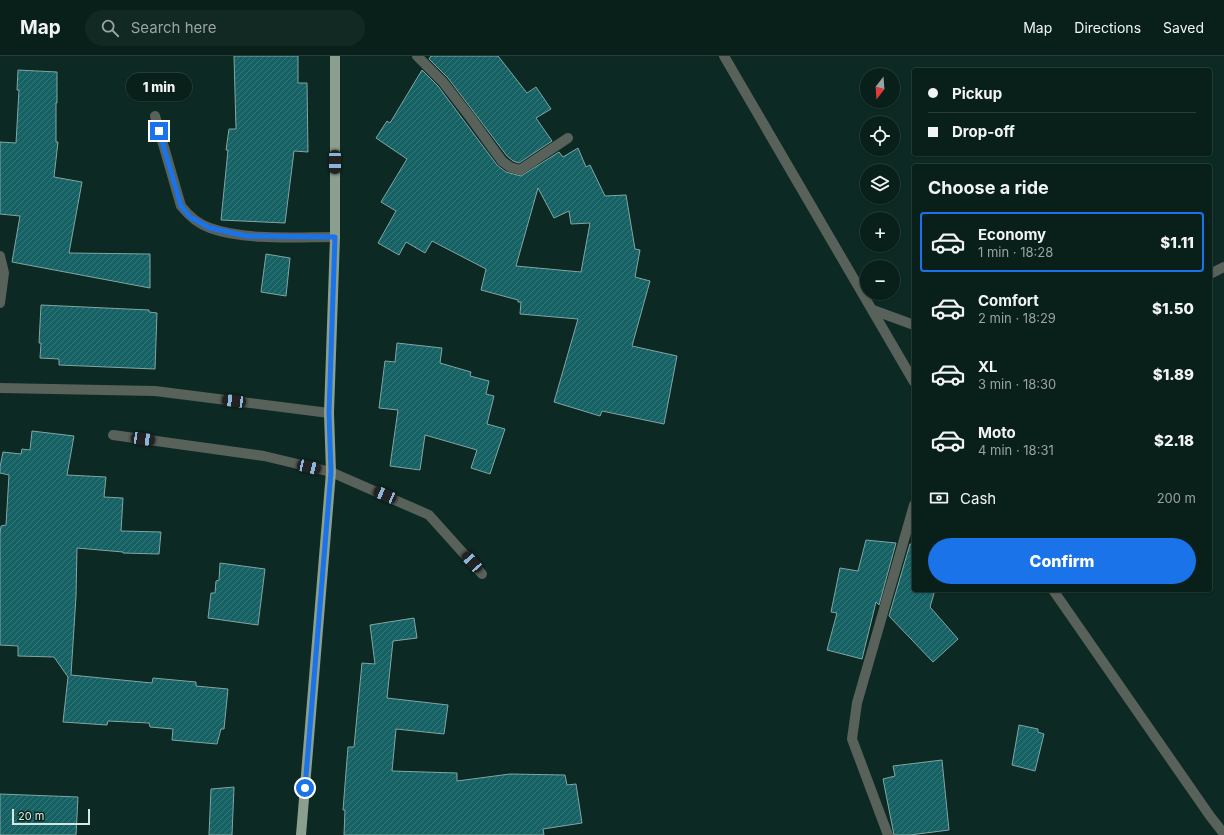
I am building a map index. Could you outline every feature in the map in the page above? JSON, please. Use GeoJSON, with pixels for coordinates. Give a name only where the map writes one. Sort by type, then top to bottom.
{"type":"FeatureCollection","features":[{"type":"Feature","properties":{"kind":"main road"},"geometry":{"type":"LineString","coordinates":[[301,835],[331,472],[329,413],[335,237],[335,56]]}},
{"type":"Feature","properties":{"kind":"street"},"geometry":{"type":"LineString","coordinates":[[417,56],[443,82],[502,161],[510,167],[520,170],[568,138]]}},
{"type":"Feature","properties":{"kind":"street"},"geometry":{"type":"LineString","coordinates":[[724,56],[912,378]]}},
{"type":"Feature","properties":{"kind":"street"},"geometry":{"type":"LineString","coordinates":[[155,116],[181,206],[190,217],[210,228],[247,236],[335,237]]}},
{"type":"Feature","properties":{"kind":"street"},"geometry":{"type":"LineString","coordinates":[[0,256],[4,273],[0,303]]}},
{"type":"Feature","properties":{"kind":"street"},"geometry":{"type":"LineString","coordinates":[[1212,273],[1224,267]]}},
{"type":"Feature","properties":{"kind":"street"},"geometry":{"type":"LineString","coordinates":[[873,310],[912,324]]}},
{"type":"Feature","properties":{"kind":"street"},"geometry":{"type":"LineString","coordinates":[[0,388],[155,391],[329,413]]}},
{"type":"Feature","properties":{"kind":"street"},"geometry":{"type":"LineString","coordinates":[[113,435],[264,456],[331,472],[429,515],[482,574]]}},
{"type":"Feature","properties":{"kind":"street"},"geometry":{"type":"LineString","coordinates":[[888,835],[852,739],[857,703],[912,512]]}},
{"type":"Feature","properties":{"kind":"street"},"geometry":{"type":"LineString","coordinates":[[1054,592],[1224,834]]}},
{"type":"Feature","properties":{"kind":"building"},"geometry":{"type":"Polygon","coordinates":[[[234,56],[298,56],[298,83],[307,83],[308,152],[294,151],[285,223],[221,220],[229,129],[236,129],[234,56]]]}},
{"type":"Feature","properties":{"kind":"building"},"geometry":{"type":"Polygon","coordinates":[[[431,56],[498,56],[527,93],[536,87],[551,109],[536,118],[552,141],[519,163],[513,161],[507,156],[448,78],[429,59],[431,56]]]}},
{"type":"Feature","properties":{"kind":"building"},"geometry":{"type":"Polygon","coordinates":[[[18,70],[57,72],[56,142],[58,142],[54,177],[82,182],[69,253],[150,254],[150,288],[12,262],[20,216],[0,214],[0,142],[16,143],[19,90],[17,90],[18,70]]]}},
{"type":"Feature","properties":{"kind":"building"},"geometry":{"type":"Polygon","coordinates":[[[422,70],[438,86],[497,165],[506,172],[521,176],[559,152],[563,157],[578,148],[586,167],[590,165],[605,196],[626,195],[635,249],[640,250],[635,277],[650,281],[632,346],[677,356],[664,424],[602,411],[600,416],[554,402],[578,319],[520,314],[521,302],[518,302],[518,300],[481,290],[486,269],[432,241],[425,253],[406,242],[399,255],[378,243],[396,211],[381,202],[407,159],[376,138],[387,121],[390,123],[422,70]],[[538,188],[516,266],[581,272],[590,223],[571,224],[569,211],[554,218],[538,188]]]}},
{"type":"Feature","properties":{"kind":"building"},"geometry":{"type":"Polygon","coordinates":[[[266,254],[290,258],[286,296],[261,292],[266,254]]]}},
{"type":"Feature","properties":{"kind":"building"},"geometry":{"type":"Polygon","coordinates":[[[41,305],[149,310],[149,312],[157,313],[155,369],[59,365],[59,359],[40,358],[41,343],[39,343],[41,305]]]}},
{"type":"Feature","properties":{"kind":"building"},"geometry":{"type":"Polygon","coordinates":[[[397,343],[442,348],[440,363],[471,372],[470,376],[489,381],[486,394],[494,396],[487,424],[505,429],[490,474],[471,468],[477,450],[425,435],[420,470],[390,466],[398,410],[379,408],[385,361],[395,362],[397,343]]]}},
{"type":"Feature","properties":{"kind":"building"},"geometry":{"type":"Polygon","coordinates":[[[32,431],[74,436],[67,475],[106,477],[104,497],[123,498],[121,531],[161,532],[159,554],[123,553],[77,548],[76,596],[71,675],[152,683],[153,678],[196,682],[196,686],[228,689],[224,729],[221,729],[217,744],[172,740],[173,729],[150,727],[149,723],[108,721],[107,725],[63,722],[68,677],[54,657],[18,656],[18,646],[0,645],[0,534],[1,526],[6,525],[9,475],[0,473],[0,467],[3,452],[21,454],[22,449],[30,450],[32,431]]]}},
{"type":"Feature","properties":{"kind":"building"},"geometry":{"type":"Polygon","coordinates":[[[866,540],[896,543],[879,605],[876,602],[862,659],[827,650],[837,613],[831,612],[840,568],[858,571],[866,540]]]}},
{"type":"Feature","properties":{"kind":"building"},"geometry":{"type":"Polygon","coordinates":[[[910,544],[912,544],[912,592],[934,592],[930,607],[958,639],[933,662],[889,616],[910,544]]]}},
{"type":"Feature","properties":{"kind":"building"},"geometry":{"type":"Polygon","coordinates":[[[220,563],[265,569],[258,625],[208,618],[211,593],[215,593],[216,581],[219,580],[220,563]]]}},
{"type":"Feature","properties":{"kind":"building"},"geometry":{"type":"Polygon","coordinates":[[[414,618],[417,638],[393,641],[387,698],[448,705],[444,734],[396,729],[392,771],[457,773],[457,781],[510,774],[565,775],[567,785],[576,784],[582,823],[543,829],[544,835],[344,835],[345,810],[343,810],[348,747],[354,747],[362,663],[375,664],[370,625],[414,618]]]}},
{"type":"Feature","properties":{"kind":"building"},"geometry":{"type":"Polygon","coordinates":[[[1019,725],[1038,729],[1038,732],[1044,734],[1035,771],[1012,765],[1019,725]]]}},
{"type":"Feature","properties":{"kind":"building"},"geometry":{"type":"Polygon","coordinates":[[[942,760],[949,830],[910,835],[894,835],[883,779],[895,776],[893,766],[942,760]]]}},
{"type":"Feature","properties":{"kind":"building"},"geometry":{"type":"Polygon","coordinates":[[[234,787],[232,835],[209,835],[211,789],[234,787]]]}},
{"type":"Feature","properties":{"kind":"building"},"geometry":{"type":"Polygon","coordinates":[[[0,794],[78,797],[76,835],[0,835],[0,794]]]}},
{"type":"Feature","properties":{"kind":"route"},"geometry":{"type":"LineString","coordinates":[[159,131],[181,206],[190,217],[210,228],[247,236],[335,237],[329,413],[331,472],[305,788]]}}]}
